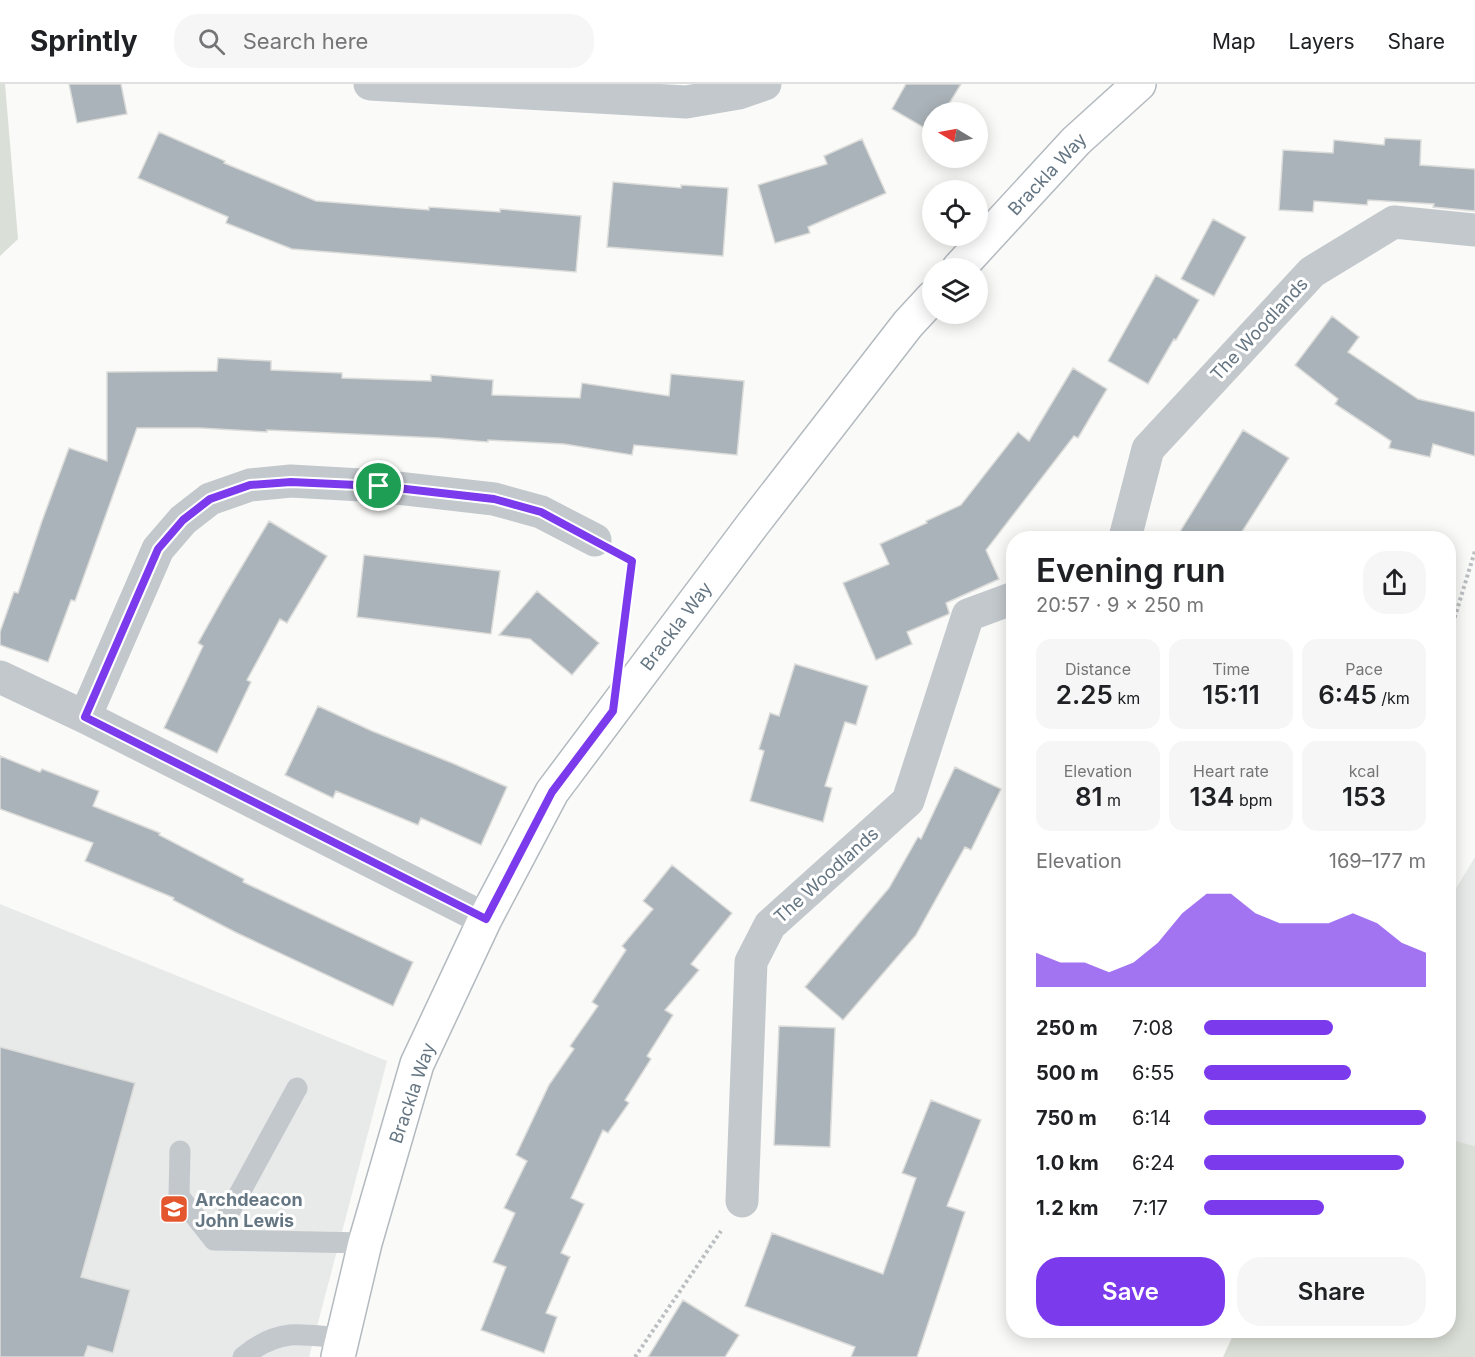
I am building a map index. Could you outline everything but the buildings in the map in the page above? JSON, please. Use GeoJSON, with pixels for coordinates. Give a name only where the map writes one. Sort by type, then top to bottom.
{"type":"FeatureCollection","features":[{"type":"Feature","properties":{"kind":"street"},"geometry":{"type":"LineString","coordinates":[[370,84],[686,102],[739,93],[765,84]]}},
{"type":"Feature","properties":{"kind":"street","name":"Brackla Way"},"geometry":{"type":"LineString","coordinates":[[968,258],[1076,141],[1139,84]]}},
{"type":"Feature","properties":{"kind":"street","name":"The Woodlands"},"geometry":{"type":"LineString","coordinates":[[1127,531],[1148,449],[1312,272],[1394,222],[1475,230]]}},
{"type":"Feature","properties":{"kind":"street","name":"Brackla Way"},"geometry":{"type":"LineString","coordinates":[[340,1347],[365,1243],[417,1064],[486,919],[552,792],[753,524],[922,309]]}},
{"type":"Feature","properties":{"kind":"street"},"geometry":{"type":"LineString","coordinates":[[85,717],[158,549],[183,520],[210,499],[250,485],[281,482],[379,486],[494,499],[541,512],[592,539]]}},
{"type":"Feature","properties":{"kind":"street","name":"The Woodlands"},"geometry":{"type":"LineString","coordinates":[[742,1201],[751,962],[770,925],[908,801],[968,615],[1006,601]]}},
{"type":"Feature","properties":{"kind":"street"},"geometry":{"type":"LineString","coordinates":[[0,676],[486,919]]}},
{"type":"Feature","properties":{"kind":"lane"},"geometry":{"type":"LineString","coordinates":[[214,1240],[297,1088]]}},
{"type":"Feature","properties":{"kind":"lane"},"geometry":{"type":"LineString","coordinates":[[180,1151],[179,1196],[214,1240]]}},
{"type":"Feature","properties":{"kind":"lane"},"geometry":{"type":"LineString","coordinates":[[214,1240],[365,1243]]}},
{"type":"Feature","properties":{"kind":"lane"},"geometry":{"type":"LineString","coordinates":[[243,1357],[271,1340],[290,1335],[340,1347]]}},
{"type":"Feature","properties":{"kind":"path"},"geometry":{"type":"LineString","coordinates":[[592,539],[632,561],[622,642]]}},
{"type":"Feature","properties":{"kind":"path"},"geometry":{"type":"LineString","coordinates":[[1456,613],[1475,551]]}},
{"type":"Feature","properties":{"kind":"path"},"geometry":{"type":"LineString","coordinates":[[636,1357],[742,1201]]}},
{"type":"Feature","properties":{"kind":"shaded area"},"geometry":{"type":"Polygon","coordinates":[[[0,84],[5,84],[18,239],[0,256],[0,84]]]}},
{"type":"Feature","properties":{"kind":"shaded area"},"geometry":{"type":"Polygon","coordinates":[[[1475,857],[1475,1146],[1456,1141],[1456,888],[1475,857]]]}},
{"type":"Feature","properties":{"kind":"shaded area","name":"Archdeacon John Lewis"},"geometry":{"type":"Polygon","coordinates":[[[0,904],[387,1061],[309,1357],[0,1357],[0,904]]]}},
{"type":"Feature","properties":{"kind":"shaded area"},"geometry":{"type":"Polygon","coordinates":[[[1456,1141],[1475,1146],[1475,1357],[1223,1357],[1232,1338],[1456,1338],[1456,1141]]]}},
{"type":"Feature","properties":{"kind":"place","name":"Archdeacon John Lewis"},"geometry":{"type":"Point","coordinates":[174,1209]}},
{"type":"Feature","properties":{"kind":"route"},"geometry":{"type":"LineString","coordinates":[[291,482],[379,486],[494,499],[541,512],[632,561],[613,711],[552,792],[486,919],[85,717],[158,549],[183,520],[210,499],[250,485],[291,482]]}}]}
